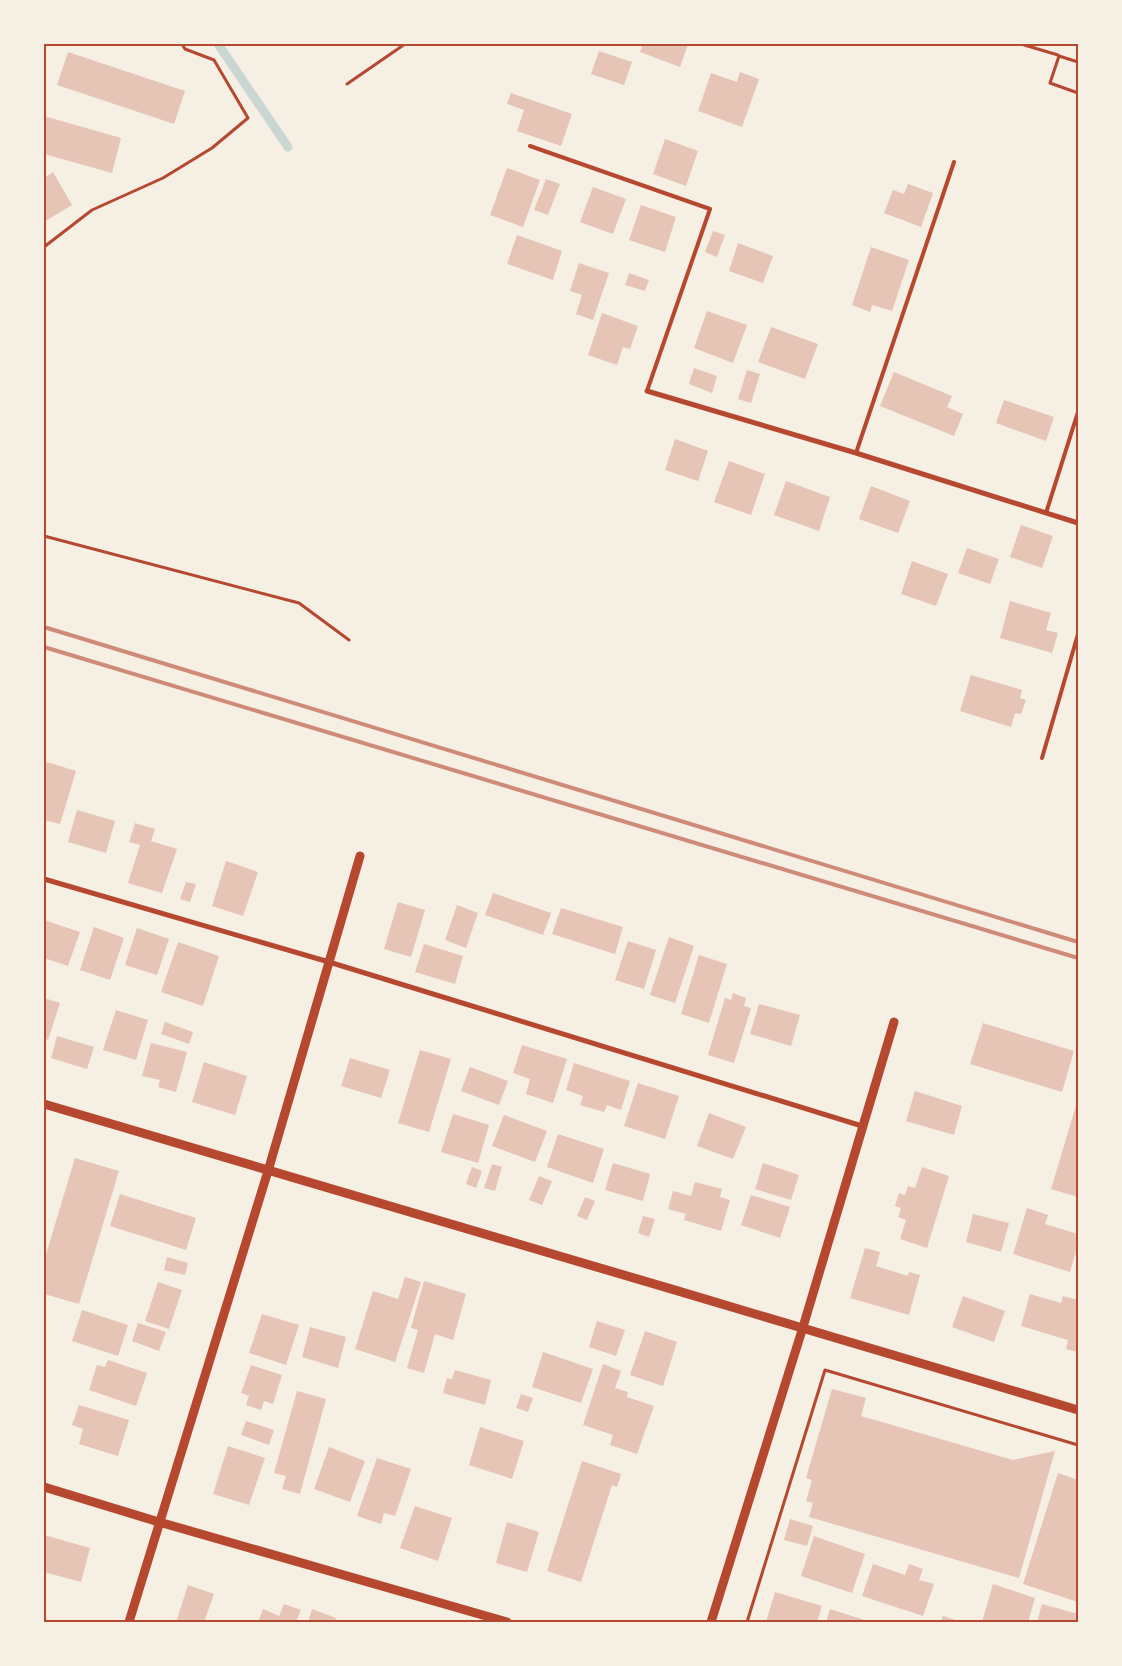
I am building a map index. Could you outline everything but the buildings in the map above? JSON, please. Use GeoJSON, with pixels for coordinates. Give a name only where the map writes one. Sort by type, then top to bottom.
{"type":"FeatureCollection","features":[{"type":"Feature","properties":{"kind":"street"},"geometry":{"type":"LineString","coordinates":[[647,391],[856,453],[1078,523]]}},
{"type":"Feature","properties":{"kind":"street"},"geometry":{"type":"LineString","coordinates":[[129,1622],[268,1171],[360,856]]}},
{"type":"Feature","properties":{"kind":"street"},"geometry":{"type":"LineString","coordinates":[[44,879],[329,962],[862,1126]]}},
{"type":"Feature","properties":{"kind":"street"},"geometry":{"type":"LineString","coordinates":[[711,1622],[803,1327],[894,1022]]}},
{"type":"Feature","properties":{"kind":"street"},"geometry":{"type":"LineString","coordinates":[[44,1104],[803,1327],[1078,1410]]}},
{"type":"Feature","properties":{"kind":"street"},"geometry":{"type":"LineString","coordinates":[[44,1487],[507,1622]]}},
{"type":"Feature","properties":{"kind":"lane"},"geometry":{"type":"LineString","coordinates":[[530,146],[710,209],[647,391]]}},
{"type":"Feature","properties":{"kind":"lane"},"geometry":{"type":"LineString","coordinates":[[856,453],[954,162]]}},
{"type":"Feature","properties":{"kind":"lane"},"geometry":{"type":"LineString","coordinates":[[1046,513],[1078,412]]}},
{"type":"Feature","properties":{"kind":"lane"},"geometry":{"type":"LineString","coordinates":[[1042,758],[1078,634]]}},
{"type":"Feature","properties":{"kind":"path"},"geometry":{"type":"LineString","coordinates":[[44,247],[92,210],[163,178],[212,148],[248,118],[214,60],[185,49],[182,44]]}},
{"type":"Feature","properties":{"kind":"path"},"geometry":{"type":"LineString","coordinates":[[347,84],[405,44]]}},
{"type":"Feature","properties":{"kind":"path"},"geometry":{"type":"LineString","coordinates":[[1021,44],[1078,62]]}},
{"type":"Feature","properties":{"kind":"path"},"geometry":{"type":"LineString","coordinates":[[1059,56],[1050,84],[1078,93]]}},
{"type":"Feature","properties":{"kind":"path"},"geometry":{"type":"LineString","coordinates":[[44,536],[299,604],[349,640]]}},
{"type":"Feature","properties":{"kind":"path"},"geometry":{"type":"LineString","coordinates":[[746,1622],[825,1370],[1078,1445]]}},
{"type":"Feature","properties":{"kind":"waterway"},"geometry":{"type":"LineString","coordinates":[[218,44],[288,147]]}},
{"type":"Feature","properties":{"kind":"railway"},"geometry":{"type":"LineString","coordinates":[[44,627],[1078,942]]}},
{"type":"Feature","properties":{"kind":"railway"},"geometry":{"type":"LineString","coordinates":[[44,647],[1078,958]]}}]}
